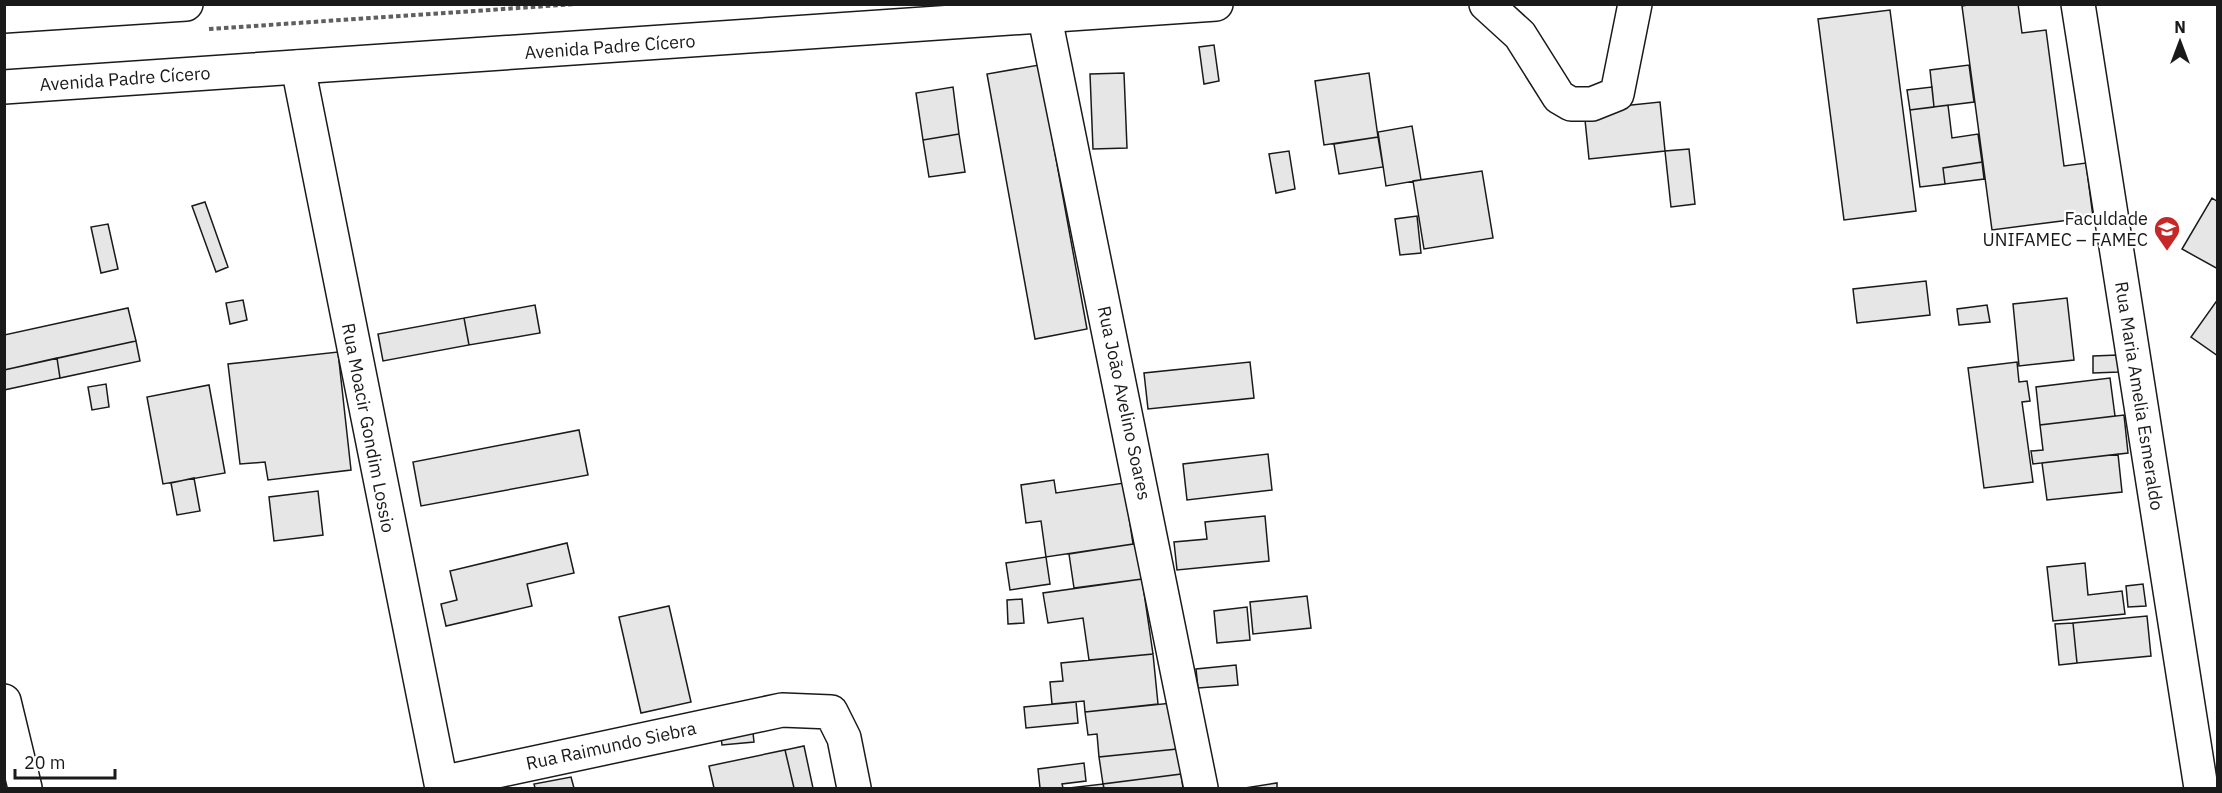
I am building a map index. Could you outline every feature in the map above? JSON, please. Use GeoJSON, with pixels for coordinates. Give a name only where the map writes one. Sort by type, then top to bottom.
{"type":"FeatureCollection","features":[{"type":"Feature","properties":{"kind":"main road"},"geometry":{"type":"LineString","coordinates":[[4,16],[186,4]]}},
{"type":"Feature","properties":{"kind":"main road","name":"Avenida Padre Cícero"},"geometry":{"type":"LineString","coordinates":[[4,87],[1045,18],[1216,4]]}},
{"type":"Feature","properties":{"kind":"main road"},"geometry":{"type":"LineString","coordinates":[[1486,4],[1520,35],[1559,98],[1571,104],[1592,104],[1617,94],[1635,4]]}},
{"type":"Feature","properties":{"kind":"main road","name":"Rua Maria Amelia Esmeraldo"},"geometry":{"type":"LineString","coordinates":[[2078,4],[2201,789]]}},
{"type":"Feature","properties":{"kind":"main road","name":"Rua João Avelino Soares"},"geometry":{"type":"LineString","coordinates":[[1045,18],[1201,789]]}},
{"type":"Feature","properties":{"kind":"main road","name":"Rua Moacir Gondim Lossio"},"geometry":{"type":"LineString","coordinates":[[298,67],[441,786]]}},
{"type":"Feature","properties":{"kind":"main road"},"geometry":{"type":"LineString","coordinates":[[4,701],[25,789]]}},
{"type":"Feature","properties":{"kind":"main road","name":"Rua Raimundo Siebra"},"geometry":{"type":"LineString","coordinates":[[441,786],[782,710],[831,712],[844,738],[855,789]]}},
{"type":"Feature","properties":{"kind":"path"},"geometry":{"type":"LineString","coordinates":[[207,29],[577,4]]}},
{"type":"Feature","properties":{"kind":"building"},"geometry":{"type":"Polygon","coordinates":[[[2018,4],[2022,33],[2046,30],[2064,166],[2086,163],[2093,217],[1992,230],[1962,6],[2018,4]]]}},
{"type":"Feature","properties":{"kind":"building"},"geometry":{"type":"Polygon","coordinates":[[[1890,10],[1916,211],[1844,220],[1818,19],[1890,10]]]}},
{"type":"Feature","properties":{"kind":"building"},"geometry":{"type":"Polygon","coordinates":[[[1214,45],[1219,81],[1204,84],[1199,47],[1214,45]]]}},
{"type":"Feature","properties":{"kind":"building"},"geometry":{"type":"Polygon","coordinates":[[[1039,65],[1087,329],[1035,339],[987,74],[1039,65]]]}},
{"type":"Feature","properties":{"kind":"building"},"geometry":{"type":"Polygon","coordinates":[[[1969,65],[1974,102],[1934,107],[1930,70],[1969,65]]]}},
{"type":"Feature","properties":{"kind":"building"},"geometry":{"type":"Polygon","coordinates":[[[1124,73],[1127,148],[1093,149],[1090,74],[1124,73]]]}},
{"type":"Feature","properties":{"kind":"building"},"geometry":{"type":"Polygon","coordinates":[[[1369,73],[1378,137],[1324,145],[1315,81],[1369,73]]]}},
{"type":"Feature","properties":{"kind":"building"},"geometry":{"type":"Polygon","coordinates":[[[953,87],[959,134],[923,140],[916,93],[953,87]]]}},
{"type":"Feature","properties":{"kind":"building"},"geometry":{"type":"Polygon","coordinates":[[[1932,87],[1934,107],[1910,110],[1907,90],[1932,87]]]}},
{"type":"Feature","properties":{"kind":"building"},"geometry":{"type":"Polygon","coordinates":[[[1660,102],[1665,151],[1589,159],[1584,110],[1660,102]]]}},
{"type":"Feature","properties":{"kind":"building"},"geometry":{"type":"Polygon","coordinates":[[[1948,105],[1952,138],[1978,134],[1982,162],[1943,168],[1945,184],[1920,187],[1910,110],[1948,105]]]}},
{"type":"Feature","properties":{"kind":"building"},"geometry":{"type":"Polygon","coordinates":[[[1412,126],[1421,180],[1386,186],[1378,132],[1412,126]]]}},
{"type":"Feature","properties":{"kind":"building"},"geometry":{"type":"Polygon","coordinates":[[[959,134],[965,172],[929,177],[923,140],[959,134]]]}},
{"type":"Feature","properties":{"kind":"building"},"geometry":{"type":"Polygon","coordinates":[[[1378,137],[1383,167],[1339,174],[1334,144],[1378,137]]]}},
{"type":"Feature","properties":{"kind":"building"},"geometry":{"type":"Polygon","coordinates":[[[1689,149],[1695,204],[1671,207],[1665,151],[1689,149]]]}},
{"type":"Feature","properties":{"kind":"building"},"geometry":{"type":"Polygon","coordinates":[[[1289,151],[1295,189],[1276,193],[1269,154],[1289,151]]]}},
{"type":"Feature","properties":{"kind":"building"},"geometry":{"type":"Polygon","coordinates":[[[1982,162],[1984,179],[1945,184],[1943,168],[1982,162]]]}},
{"type":"Feature","properties":{"kind":"building"},"geometry":{"type":"Polygon","coordinates":[[[1482,171],[1493,238],[1424,249],[1413,181],[1482,171]]]}},
{"type":"Feature","properties":{"kind":"building"},"geometry":{"type":"Polygon","coordinates":[[[2212,198],[2218,202],[2218,269],[2182,249],[2212,198]]]}},
{"type":"Feature","properties":{"kind":"building"},"geometry":{"type":"Polygon","coordinates":[[[205,202],[228,267],[216,272],[192,206],[205,202]]]}},
{"type":"Feature","properties":{"kind":"building"},"geometry":{"type":"Polygon","coordinates":[[[1417,216],[1421,253],[1400,255],[1395,219],[1417,216]]]}},
{"type":"Feature","properties":{"kind":"building"},"geometry":{"type":"Polygon","coordinates":[[[108,224],[118,269],[101,273],[91,227],[108,224]]]}},
{"type":"Feature","properties":{"kind":"building"},"geometry":{"type":"Polygon","coordinates":[[[1926,281],[1930,315],[1857,323],[1853,289],[1926,281]]]}},
{"type":"Feature","properties":{"kind":"building"},"geometry":{"type":"Polygon","coordinates":[[[2067,298],[2074,360],[2019,366],[2013,304],[2067,298]]]}},
{"type":"Feature","properties":{"kind":"building"},"geometry":{"type":"Polygon","coordinates":[[[2218,299],[2218,356],[2191,337],[2218,299]]]}},
{"type":"Feature","properties":{"kind":"building"},"geometry":{"type":"Polygon","coordinates":[[[243,300],[247,320],[230,324],[226,303],[243,300]]]}},
{"type":"Feature","properties":{"kind":"building"},"geometry":{"type":"Polygon","coordinates":[[[535,305],[540,333],[469,345],[464,318],[535,305]]]}},
{"type":"Feature","properties":{"kind":"building"},"geometry":{"type":"Polygon","coordinates":[[[1987,305],[1990,322],[1959,325],[1957,309],[1987,305]]]}},
{"type":"Feature","properties":{"kind":"building"},"geometry":{"type":"Polygon","coordinates":[[[128,308],[136,341],[4,370],[4,335],[128,308]]]}},
{"type":"Feature","properties":{"kind":"building"},"geometry":{"type":"Polygon","coordinates":[[[464,318],[469,345],[383,361],[378,334],[464,318]]]}},
{"type":"Feature","properties":{"kind":"building"},"geometry":{"type":"Polygon","coordinates":[[[136,341],[140,361],[60,378],[57,358],[136,341]]]}},
{"type":"Feature","properties":{"kind":"building"},"geometry":{"type":"Polygon","coordinates":[[[338,352],[351,470],[268,480],[265,462],[240,464],[228,364],[338,352]]]}},
{"type":"Feature","properties":{"kind":"building"},"geometry":{"type":"Polygon","coordinates":[[[2118,355],[2119,372],[2093,373],[2093,356],[2118,355]]]}},
{"type":"Feature","properties":{"kind":"building"},"geometry":{"type":"Polygon","coordinates":[[[57,358],[60,378],[4,390],[4,370],[57,358]]]}},
{"type":"Feature","properties":{"kind":"building"},"geometry":{"type":"Polygon","coordinates":[[[1250,362],[1254,398],[1148,409],[1144,373],[1250,362]]]}},
{"type":"Feature","properties":{"kind":"building"},"geometry":{"type":"Polygon","coordinates":[[[2017,362],[2019,382],[2027,381],[2030,401],[2022,402],[2033,482],[1984,488],[1968,368],[2017,362]]]}},
{"type":"Feature","properties":{"kind":"building"},"geometry":{"type":"Polygon","coordinates":[[[2110,378],[2115,416],[2040,425],[2036,387],[2110,378]]]}},
{"type":"Feature","properties":{"kind":"building"},"geometry":{"type":"Polygon","coordinates":[[[106,384],[109,407],[92,410],[88,387],[106,384]]]}},
{"type":"Feature","properties":{"kind":"building"},"geometry":{"type":"Polygon","coordinates":[[[209,385],[225,473],[163,484],[147,397],[209,385]]]}},
{"type":"Feature","properties":{"kind":"building"},"geometry":{"type":"Polygon","coordinates":[[[2124,415],[2128,453],[2033,464],[2031,451],[2043,450],[2040,425],[2124,415]]]}},
{"type":"Feature","properties":{"kind":"building"},"geometry":{"type":"Polygon","coordinates":[[[579,430],[588,475],[421,506],[413,462],[579,430]]]}},
{"type":"Feature","properties":{"kind":"building"},"geometry":{"type":"Polygon","coordinates":[[[1268,454],[1272,490],[1187,500],[1183,464],[1268,454]]]}},
{"type":"Feature","properties":{"kind":"building"},"geometry":{"type":"Polygon","coordinates":[[[2118,454],[2122,492],[2047,500],[2042,463],[2118,454]]]}},
{"type":"Feature","properties":{"kind":"building"},"geometry":{"type":"Polygon","coordinates":[[[194,478],[200,511],[177,515],[171,483],[194,478]]]}},
{"type":"Feature","properties":{"kind":"building"},"geometry":{"type":"Polygon","coordinates":[[[1054,480],[1056,493],[1124,483],[1133,544],[1046,557],[1041,521],[1026,523],[1021,485],[1054,480]]]}},
{"type":"Feature","properties":{"kind":"building"},"geometry":{"type":"Polygon","coordinates":[[[318,491],[323,535],[274,541],[269,497],[318,491]]]}},
{"type":"Feature","properties":{"kind":"building"},"geometry":{"type":"Polygon","coordinates":[[[1265,516],[1269,561],[1177,570],[1174,542],[1207,539],[1205,522],[1265,516]]]}},
{"type":"Feature","properties":{"kind":"building"},"geometry":{"type":"Polygon","coordinates":[[[567,543],[574,573],[527,584],[532,606],[446,626],[441,604],[457,600],[450,571],[567,543]]]}},
{"type":"Feature","properties":{"kind":"building"},"geometry":{"type":"Polygon","coordinates":[[[1139,544],[1142,579],[1074,588],[1069,554],[1139,544]]]}},
{"type":"Feature","properties":{"kind":"building"},"geometry":{"type":"Polygon","coordinates":[[[1046,557],[1050,584],[1010,590],[1006,563],[1046,557]]]}},
{"type":"Feature","properties":{"kind":"building"},"geometry":{"type":"Polygon","coordinates":[[[2085,563],[2088,595],[2122,591],[2125,614],[2053,621],[2047,567],[2085,563]]]}},
{"type":"Feature","properties":{"kind":"building"},"geometry":{"type":"Polygon","coordinates":[[[1142,579],[1153,654],[1089,660],[1083,618],[1048,623],[1043,593],[1142,579]]]}},
{"type":"Feature","properties":{"kind":"building"},"geometry":{"type":"Polygon","coordinates":[[[2143,584],[2146,606],[2128,607],[2126,586],[2143,584]]]}},
{"type":"Feature","properties":{"kind":"building"},"geometry":{"type":"Polygon","coordinates":[[[1307,596],[1311,628],[1253,634],[1250,602],[1307,596]]]}},
{"type":"Feature","properties":{"kind":"building"},"geometry":{"type":"Polygon","coordinates":[[[1022,599],[1024,623],[1008,624],[1007,600],[1022,599]]]}},
{"type":"Feature","properties":{"kind":"building"},"geometry":{"type":"Polygon","coordinates":[[[669,606],[691,702],[641,713],[619,617],[669,606]]]}},
{"type":"Feature","properties":{"kind":"building"},"geometry":{"type":"Polygon","coordinates":[[[1247,607],[1250,640],[1217,643],[1214,611],[1247,607]]]}},
{"type":"Feature","properties":{"kind":"building"},"geometry":{"type":"Polygon","coordinates":[[[2147,616],[2151,656],[2077,663],[2073,623],[2147,616]]]}},
{"type":"Feature","properties":{"kind":"building"},"geometry":{"type":"Polygon","coordinates":[[[2073,623],[2077,663],[2059,665],[2055,624],[2073,623]]]}},
{"type":"Feature","properties":{"kind":"building"},"geometry":{"type":"Polygon","coordinates":[[[1153,654],[1158,704],[1085,712],[1084,701],[1052,704],[1050,682],[1063,681],[1061,663],[1153,654]]]}},
{"type":"Feature","properties":{"kind":"building"},"geometry":{"type":"Polygon","coordinates":[[[1236,665],[1238,685],[1198,688],[1196,669],[1236,665]]]}},
{"type":"Feature","properties":{"kind":"building"},"geometry":{"type":"Polygon","coordinates":[[[1076,702],[1078,723],[1026,728],[1024,707],[1076,702]]]}},
{"type":"Feature","properties":{"kind":"building"},"geometry":{"type":"Polygon","coordinates":[[[1172,703],[1177,749],[1099,757],[1097,734],[1088,735],[1085,712],[1172,703]]]}},
{"type":"Feature","properties":{"kind":"building"},"geometry":{"type":"Polygon","coordinates":[[[752,724],[754,742],[722,745],[720,728],[752,724]]]}},
{"type":"Feature","properties":{"kind":"building"},"geometry":{"type":"Polygon","coordinates":[[[804,746],[813,788],[794,788],[785,750],[804,746]]]}},
{"type":"Feature","properties":{"kind":"building"},"geometry":{"type":"Polygon","coordinates":[[[1177,749],[1181,774],[1103,784],[1099,757],[1177,749]]]}},
{"type":"Feature","properties":{"kind":"building"},"geometry":{"type":"Polygon","coordinates":[[[785,750],[794,788],[714,788],[709,766],[785,750]]]}},
{"type":"Feature","properties":{"kind":"building"},"geometry":{"type":"Polygon","coordinates":[[[1084,763],[1086,781],[1062,784],[1063,788],[1040,788],[1038,769],[1084,763]]]}},
{"type":"Feature","properties":{"kind":"building"},"geometry":{"type":"Polygon","coordinates":[[[1181,774],[1183,788],[1104,788],[1103,784],[1181,774]]]}},
{"type":"Feature","properties":{"kind":"building"},"geometry":{"type":"Polygon","coordinates":[[[571,777],[574,788],[535,788],[534,784],[571,777]]]}},
{"type":"Feature","properties":{"kind":"building"},"geometry":{"type":"Polygon","coordinates":[[[1277,783],[1277,788],[1245,788],[1277,783]]]}},
{"type":"Feature","properties":{"kind":"building"},"geometry":{"type":"Polygon","coordinates":[[[1103,784],[1104,788],[1069,788],[1103,784]]]}},
{"type":"Feature","properties":{"kind":"place","name":"Faculdade UNIFAMEC – FAMEC"},"geometry":{"type":"Point","coordinates":[2167,252]}}]}
